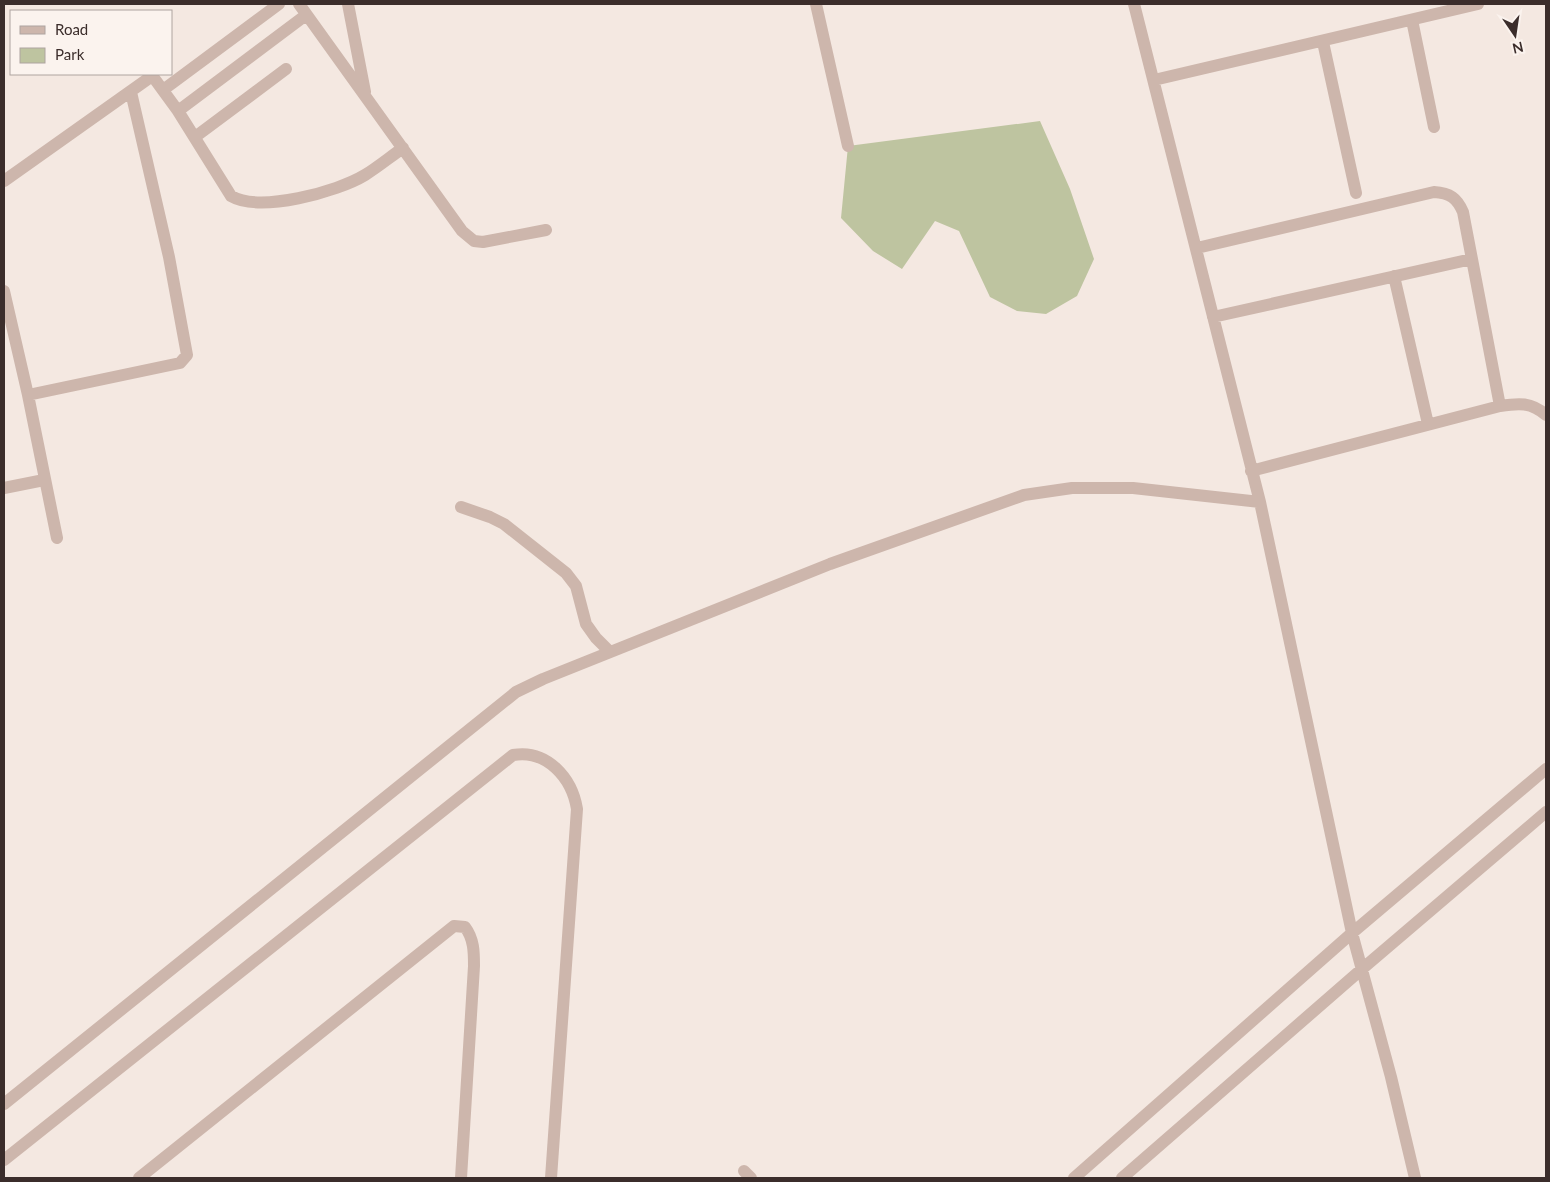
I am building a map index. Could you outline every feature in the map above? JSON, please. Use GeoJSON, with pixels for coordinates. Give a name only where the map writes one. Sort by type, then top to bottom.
{"type":"FeatureCollection","features":[{"type":"Feature","properties":{"kind":"street"},"geometry":{"type":"LineString","coordinates":[[163,90],[279,4]]}},
{"type":"Feature","properties":{"kind":"street"},"geometry":{"type":"LineString","coordinates":[[299,4],[462,231],[474,241],[495,241],[546,230]]}},
{"type":"Feature","properties":{"kind":"street"},"geometry":{"type":"LineString","coordinates":[[348,4],[365,96]]}},
{"type":"Feature","properties":{"kind":"street"},"geometry":{"type":"LineString","coordinates":[[816,4],[848,146]]}},
{"type":"Feature","properties":{"kind":"street"},"geometry":{"type":"LineString","coordinates":[[1134,4],[1260,502],[1352,933],[1415,1178]]}},
{"type":"Feature","properties":{"kind":"street"},"geometry":{"type":"LineString","coordinates":[[1154,80],[1323,42],[1478,4]]}},
{"type":"Feature","properties":{"kind":"street"},"geometry":{"type":"LineString","coordinates":[[178,111],[306,15]]}},
{"type":"Feature","properties":{"kind":"street"},"geometry":{"type":"LineString","coordinates":[[1412,20],[1434,127]]}},
{"type":"Feature","properties":{"kind":"street"},"geometry":{"type":"LineString","coordinates":[[1323,42],[1356,194]]}},
{"type":"Feature","properties":{"kind":"street"},"geometry":{"type":"LineString","coordinates":[[195,137],[286,69]]}},
{"type":"Feature","properties":{"kind":"street"},"geometry":{"type":"LineString","coordinates":[[4,181],[152,75],[195,137],[231,196],[239,201],[270,202],[327,192],[364,175],[403,148]]}},
{"type":"Feature","properties":{"kind":"street"},"geometry":{"type":"LineString","coordinates":[[28,395],[180,363],[187,355],[169,257],[130,92]]}},
{"type":"Feature","properties":{"kind":"street"},"geometry":{"type":"LineString","coordinates":[[1196,248],[1434,192],[1443,192],[1458,201],[1463,212],[1500,406]]}},
{"type":"Feature","properties":{"kind":"street"},"geometry":{"type":"LineString","coordinates":[[1213,316],[1472,258]]}},
{"type":"Feature","properties":{"kind":"street"},"geometry":{"type":"LineString","coordinates":[[1394,276],[1428,424]]}},
{"type":"Feature","properties":{"kind":"street"},"geometry":{"type":"LineString","coordinates":[[4,291],[28,395],[57,538]]}},
{"type":"Feature","properties":{"kind":"street"},"geometry":{"type":"LineString","coordinates":[[1251,471],[1500,406],[1534,405],[1546,414]]}},
{"type":"Feature","properties":{"kind":"street"},"geometry":{"type":"LineString","coordinates":[[4,488],[44,480]]}},
{"type":"Feature","properties":{"kind":"street"},"geometry":{"type":"LineString","coordinates":[[4,1104],[516,692],[586,660],[830,564],[1024,495],[1072,488],[1133,488],[1260,502]]}},
{"type":"Feature","properties":{"kind":"street"},"geometry":{"type":"LineString","coordinates":[[461,507],[504,524],[566,573],[576,586],[590,631],[610,652]]}},
{"type":"Feature","properties":{"kind":"street"},"geometry":{"type":"LineString","coordinates":[[4,1160],[513,755],[527,752],[536,754],[549,762],[563,776],[575,796],[577,809],[551,1178]]}},
{"type":"Feature","properties":{"kind":"street"},"geometry":{"type":"LineString","coordinates":[[1074,1178],[1352,933],[1546,769]]}},
{"type":"Feature","properties":{"kind":"street"},"geometry":{"type":"LineString","coordinates":[[1122,1178],[1546,812]]}},
{"type":"Feature","properties":{"kind":"street"},"geometry":{"type":"LineString","coordinates":[[139,1178],[454,926],[465,928],[470,934],[474,945],[461,1178]]}},
{"type":"Feature","properties":{"kind":"green space"},"geometry":{"type":"Polygon","coordinates":[[[1040,121],[1070,189],[1094,259],[1077,296],[1046,314],[1017,311],[990,297],[959,231],[935,221],[902,269],[873,251],[841,218],[848,146],[1040,121]]]}}]}
